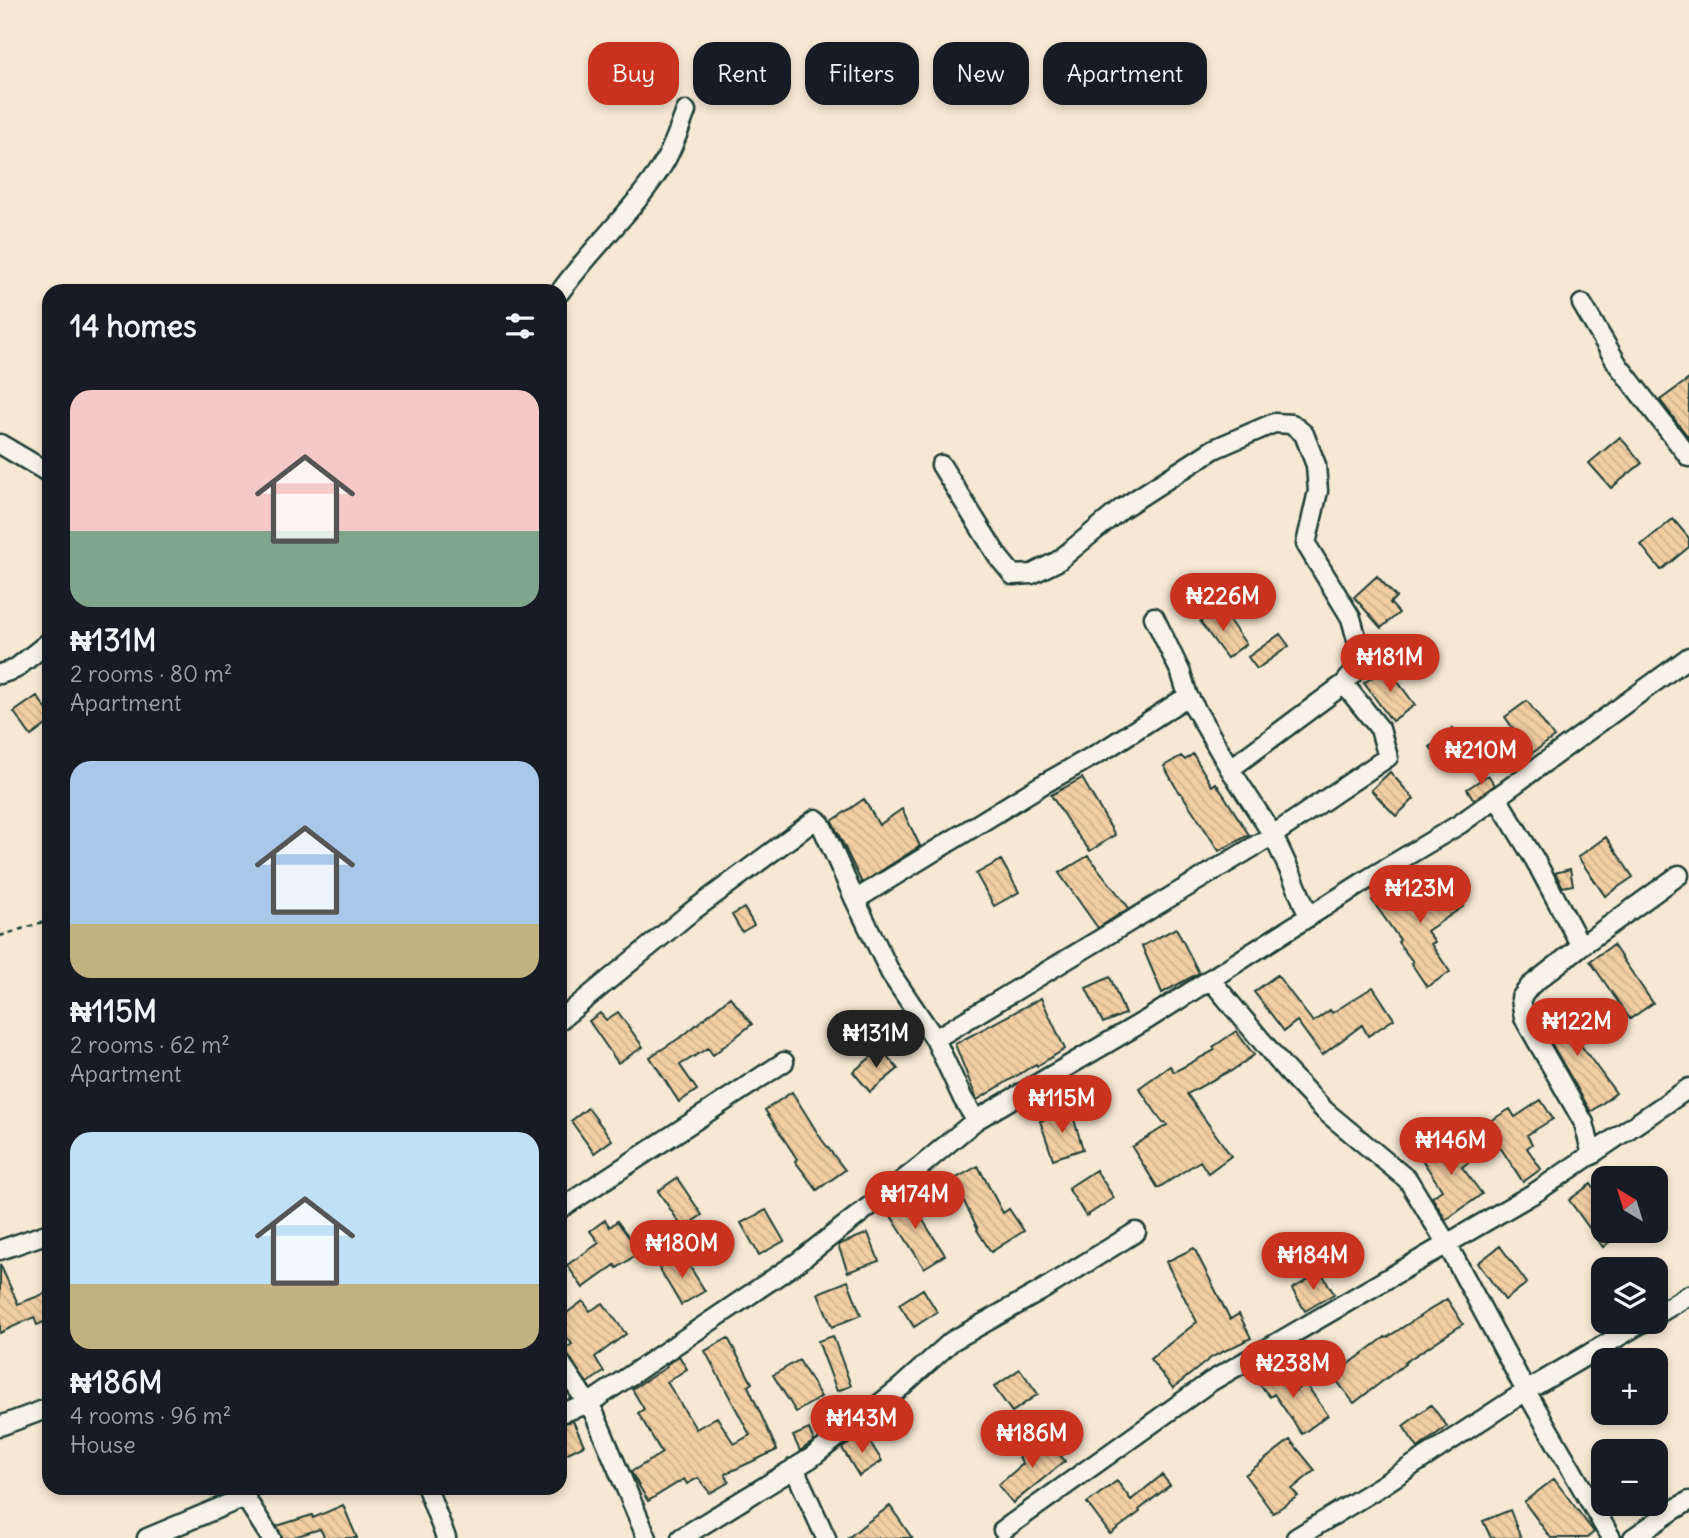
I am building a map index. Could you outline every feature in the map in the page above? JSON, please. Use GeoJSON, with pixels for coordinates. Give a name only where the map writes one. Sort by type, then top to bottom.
{"type":"FeatureCollection","features":[{"type":"Feature","properties":{"kind":"street"},"geometry":{"type":"LineString","coordinates":[[566,284],[621,220],[664,163],[686,111]]}},
{"type":"Feature","properties":{"kind":"street"},"geometry":{"type":"LineString","coordinates":[[1582,304],[1618,365],[1689,457]]}},
{"type":"Feature","properties":{"kind":"street"},"geometry":{"type":"LineString","coordinates":[[941,465],[999,558],[1013,575],[1032,574],[1058,561],[1121,509],[1214,449],[1274,423],[1292,424],[1304,434],[1316,465],[1318,491],[1306,544],[1351,618],[1360,651],[1359,666],[1344,684],[1230,769]]}},
{"type":"Feature","properties":{"kind":"street"},"geometry":{"type":"LineString","coordinates":[[4,451],[42,470]]}},
{"type":"Feature","properties":{"kind":"street"},"geometry":{"type":"LineString","coordinates":[[1154,617],[1181,673],[1188,696],[1230,769],[1273,835],[1309,917]]}},
{"type":"Feature","properties":{"kind":"street"},"geometry":{"type":"LineString","coordinates":[[0,674],[15,669],[42,648]]}},
{"type":"Feature","properties":{"kind":"street"},"geometry":{"type":"LineString","coordinates":[[567,1411],[588,1404],[798,1262],[976,1120],[1148,1019],[1368,879],[1460,824],[1689,657]]}},
{"type":"Feature","properties":{"kind":"street"},"geometry":{"type":"LineString","coordinates":[[934,1039],[1273,835],[1388,757],[1380,729],[1344,684]]}},
{"type":"Feature","properties":{"kind":"street"},"geometry":{"type":"LineString","coordinates":[[855,900],[1040,786],[1109,747],[1188,696]]}},
{"type":"Feature","properties":{"kind":"street"},"geometry":{"type":"LineString","coordinates":[[1497,799],[1535,860],[1581,946]]}},
{"type":"Feature","properties":{"kind":"street"},"geometry":{"type":"LineString","coordinates":[[567,1014],[691,912],[816,818],[891,974],[934,1039],[962,1099],[976,1120]]}},
{"type":"Feature","properties":{"kind":"street"},"geometry":{"type":"LineString","coordinates":[[1592,1155],[1584,1123],[1524,1018],[1521,998],[1530,985],[1679,875]]}},
{"type":"Feature","properties":{"kind":"street"},"geometry":{"type":"LineString","coordinates":[[1210,979],[1286,1070],[1325,1111],[1408,1180],[1447,1244],[1526,1391],[1611,1538]]}},
{"type":"Feature","properties":{"kind":"street"},"geometry":{"type":"LineString","coordinates":[[567,1204],[784,1062]]}},
{"type":"Feature","properties":{"kind":"street"},"geometry":{"type":"LineString","coordinates":[[1001,1535],[1210,1382],[1536,1192],[1689,1088]]}},
{"type":"Feature","properties":{"kind":"street"},"geometry":{"type":"LineString","coordinates":[[681,1538],[811,1458],[901,1387],[952,1341],[1136,1233]]}},
{"type":"Feature","properties":{"kind":"street"},"geometry":{"type":"LineString","coordinates":[[0,1250],[42,1235]]}},
{"type":"Feature","properties":{"kind":"street"},"geometry":{"type":"LineString","coordinates":[[1668,1308],[1689,1295]]}},
{"type":"Feature","properties":{"kind":"street"},"geometry":{"type":"LineString","coordinates":[[1296,1538],[1526,1391],[1623,1334]]}},
{"type":"Feature","properties":{"kind":"street"},"geometry":{"type":"LineString","coordinates":[[567,1372],[594,1413],[647,1538]]}},
{"type":"Feature","properties":{"kind":"street"},"geometry":{"type":"LineString","coordinates":[[0,1426],[42,1411]]}},
{"type":"Feature","properties":{"kind":"street"},"geometry":{"type":"LineString","coordinates":[[794,1468],[826,1538]]}},
{"type":"Feature","properties":{"kind":"street"},"geometry":{"type":"LineString","coordinates":[[147,1538],[236,1495]]}},
{"type":"Feature","properties":{"kind":"street"},"geometry":{"type":"LineString","coordinates":[[244,1495],[271,1538]]}},
{"type":"Feature","properties":{"kind":"street"},"geometry":{"type":"LineString","coordinates":[[430,1495],[446,1538]]}},
{"type":"Feature","properties":{"kind":"street"},"geometry":{"type":"LineString","coordinates":[[1633,1538],[1689,1502]]}},
{"type":"Feature","properties":{"kind":"path"},"geometry":{"type":"LineString","coordinates":[[0,936],[42,922]]}},
{"type":"Feature","properties":{"kind":"building"},"geometry":{"type":"Polygon","coordinates":[[[1689,379],[1689,438],[1660,400],[1689,379]]]}},
{"type":"Feature","properties":{"kind":"building"},"geometry":{"type":"Polygon","coordinates":[[[1620,437],[1642,463],[1611,488],[1589,463],[1620,437]]]}},
{"type":"Feature","properties":{"kind":"building"},"geometry":{"type":"Polygon","coordinates":[[[1673,519],[1689,538],[1689,547],[1661,570],[1641,545],[1673,519]]]}},
{"type":"Feature","properties":{"kind":"building"},"geometry":{"type":"Polygon","coordinates":[[[1377,576],[1396,597],[1390,603],[1399,613],[1381,628],[1354,597],[1377,576]]]}},
{"type":"Feature","properties":{"kind":"building"},"geometry":{"type":"Polygon","coordinates":[[[1220,608],[1246,644],[1227,658],[1200,622],[1220,608]]]}},
{"type":"Feature","properties":{"kind":"building"},"geometry":{"type":"Polygon","coordinates":[[[1280,634],[1289,646],[1257,669],[1248,657],[1280,634]]]}},
{"type":"Feature","properties":{"kind":"building"},"geometry":{"type":"Polygon","coordinates":[[[1387,667],[1415,705],[1392,721],[1364,683],[1387,667]]]}},
{"type":"Feature","properties":{"kind":"building"},"geometry":{"type":"Polygon","coordinates":[[[37,696],[42,703],[42,728],[31,736],[14,712],[37,696]]]}},
{"type":"Feature","properties":{"kind":"building"},"geometry":{"type":"Polygon","coordinates":[[[1527,701],[1554,737],[1531,754],[1505,717],[1527,701]]]}},
{"type":"Feature","properties":{"kind":"building"},"geometry":{"type":"Polygon","coordinates":[[[1453,728],[1470,749],[1447,768],[1430,747],[1453,728]]]}},
{"type":"Feature","properties":{"kind":"building"},"geometry":{"type":"Polygon","coordinates":[[[1193,754],[1212,786],[1216,783],[1249,835],[1219,851],[1164,766],[1181,756],[1185,760],[1193,754]]]}},
{"type":"Feature","properties":{"kind":"building"},"geometry":{"type":"Polygon","coordinates":[[[1390,772],[1414,799],[1396,816],[1371,790],[1390,772]]]}},
{"type":"Feature","properties":{"kind":"building"},"geometry":{"type":"Polygon","coordinates":[[[1488,775],[1495,785],[1474,800],[1467,789],[1488,775]]]}},
{"type":"Feature","properties":{"kind":"building"},"geometry":{"type":"Polygon","coordinates":[[[1082,778],[1115,835],[1090,851],[1051,795],[1082,778]]]}},
{"type":"Feature","properties":{"kind":"building"},"geometry":{"type":"Polygon","coordinates":[[[864,799],[879,825],[902,809],[920,846],[862,883],[832,821],[864,799]]]}},
{"type":"Feature","properties":{"kind":"building"},"geometry":{"type":"Polygon","coordinates":[[[1606,837],[1633,877],[1605,896],[1578,857],[1606,837]]]}},
{"type":"Feature","properties":{"kind":"building"},"geometry":{"type":"Polygon","coordinates":[[[1088,856],[1129,908],[1098,928],[1059,873],[1088,856]]]}},
{"type":"Feature","properties":{"kind":"building"},"geometry":{"type":"Polygon","coordinates":[[[1001,860],[1019,892],[994,906],[976,874],[1001,860]]]}},
{"type":"Feature","properties":{"kind":"building"},"geometry":{"type":"Polygon","coordinates":[[[1570,869],[1573,885],[1563,887],[1555,873],[1570,869]]]}},
{"type":"Feature","properties":{"kind":"building"},"geometry":{"type":"Polygon","coordinates":[[[1444,877],[1464,906],[1427,931],[1435,942],[1431,944],[1450,972],[1427,987],[1398,942],[1400,940],[1372,900],[1391,886],[1404,904],[1444,877]]]}},
{"type":"Feature","properties":{"kind":"building"},"geometry":{"type":"Polygon","coordinates":[[[744,908],[754,925],[742,932],[732,915],[744,908]]]}},
{"type":"Feature","properties":{"kind":"building"},"geometry":{"type":"Polygon","coordinates":[[[1176,928],[1199,973],[1162,993],[1142,946],[1176,928]]]}},
{"type":"Feature","properties":{"kind":"building"},"geometry":{"type":"Polygon","coordinates":[[[1613,945],[1653,1003],[1630,1019],[1590,961],[1613,945]]]}},
{"type":"Feature","properties":{"kind":"building"},"geometry":{"type":"Polygon","coordinates":[[[1277,975],[1313,1022],[1373,987],[1394,1019],[1368,1036],[1362,1025],[1322,1055],[1297,1021],[1284,1031],[1254,992],[1277,975]]]}},
{"type":"Feature","properties":{"kind":"building"},"geometry":{"type":"Polygon","coordinates":[[[1110,977],[1125,1014],[1103,1023],[1086,988],[1110,977]]]}},
{"type":"Feature","properties":{"kind":"building"},"geometry":{"type":"Polygon","coordinates":[[[730,997],[752,1024],[713,1055],[708,1048],[680,1065],[697,1090],[679,1102],[650,1057],[684,1035],[730,997]]]}},
{"type":"Feature","properties":{"kind":"building"},"geometry":{"type":"Polygon","coordinates":[[[1041,998],[1065,1049],[977,1100],[955,1044],[1041,998]]]}},
{"type":"Feature","properties":{"kind":"building"},"geometry":{"type":"Polygon","coordinates":[[[1564,1006],[1586,1040],[1580,1044],[1616,1093],[1591,1112],[1539,1022],[1564,1006]]]}},
{"type":"Feature","properties":{"kind":"building"},"geometry":{"type":"Polygon","coordinates":[[[618,1012],[643,1047],[618,1063],[589,1021],[600,1013],[606,1020],[618,1012]]]}},
{"type":"Feature","properties":{"kind":"building"},"geometry":{"type":"Polygon","coordinates":[[[1236,1031],[1254,1055],[1230,1072],[1187,1094],[1231,1156],[1208,1173],[1200,1161],[1158,1188],[1132,1147],[1167,1125],[1139,1088],[1170,1066],[1174,1072],[1215,1050],[1213,1047],[1236,1031]]]}},
{"type":"Feature","properties":{"kind":"building"},"geometry":{"type":"Polygon","coordinates":[[[881,1049],[898,1069],[870,1092],[853,1072],[881,1049]]]}},
{"type":"Feature","properties":{"kind":"building"},"geometry":{"type":"Polygon","coordinates":[[[792,1092],[822,1140],[845,1170],[817,1190],[795,1161],[797,1159],[765,1110],[792,1092]]]}},
{"type":"Feature","properties":{"kind":"building"},"geometry":{"type":"Polygon","coordinates":[[[1541,1100],[1553,1119],[1527,1135],[1532,1144],[1527,1148],[1541,1169],[1523,1182],[1485,1124],[1510,1109],[1515,1117],[1541,1100]]]}},
{"type":"Feature","properties":{"kind":"building"},"geometry":{"type":"Polygon","coordinates":[[[588,1108],[612,1140],[594,1153],[571,1121],[588,1108]]]}},
{"type":"Feature","properties":{"kind":"building"},"geometry":{"type":"Polygon","coordinates":[[[1071,1110],[1083,1149],[1053,1159],[1040,1121],[1071,1110]]]}},
{"type":"Feature","properties":{"kind":"building"},"geometry":{"type":"Polygon","coordinates":[[[1454,1135],[1472,1160],[1462,1167],[1482,1194],[1446,1220],[1432,1197],[1442,1190],[1421,1158],[1454,1135]]]}},
{"type":"Feature","properties":{"kind":"building"},"geometry":{"type":"Polygon","coordinates":[[[978,1166],[1003,1213],[1009,1209],[1024,1231],[991,1252],[977,1230],[953,1180],[978,1166]]]}},
{"type":"Feature","properties":{"kind":"building"},"geometry":{"type":"Polygon","coordinates":[[[1096,1170],[1114,1198],[1086,1216],[1068,1188],[1096,1170]]]}},
{"type":"Feature","properties":{"kind":"building"},"geometry":{"type":"Polygon","coordinates":[[[677,1178],[702,1215],[683,1228],[658,1191],[677,1178]]]}},
{"type":"Feature","properties":{"kind":"building"},"geometry":{"type":"Polygon","coordinates":[[[1591,1184],[1591,1230],[1569,1200],[1591,1184]]]}},
{"type":"Feature","properties":{"kind":"building"},"geometry":{"type":"Polygon","coordinates":[[[906,1194],[945,1255],[924,1268],[886,1208],[906,1194]]]}},
{"type":"Feature","properties":{"kind":"building"},"geometry":{"type":"Polygon","coordinates":[[[766,1210],[784,1241],[759,1255],[741,1223],[766,1210]]]}},
{"type":"Feature","properties":{"kind":"building"},"geometry":{"type":"Polygon","coordinates":[[[605,1220],[610,1227],[617,1221],[640,1252],[617,1268],[615,1265],[583,1288],[567,1265],[599,1243],[590,1231],[605,1220]]]}},
{"type":"Feature","properties":{"kind":"building"},"geometry":{"type":"Polygon","coordinates":[[[868,1233],[879,1261],[848,1272],[838,1245],[868,1233]]]}},
{"type":"Feature","properties":{"kind":"building"},"geometry":{"type":"Polygon","coordinates":[[[1500,1246],[1527,1283],[1505,1300],[1478,1263],[1500,1246]]]}},
{"type":"Feature","properties":{"kind":"building"},"geometry":{"type":"Polygon","coordinates":[[[1194,1248],[1230,1319],[1239,1314],[1251,1338],[1212,1357],[1173,1388],[1150,1359],[1197,1322],[1166,1262],[1194,1248]]]}},
{"type":"Feature","properties":{"kind":"building"},"geometry":{"type":"Polygon","coordinates":[[[682,1254],[705,1291],[681,1305],[659,1268],[682,1254]]]}},
{"type":"Feature","properties":{"kind":"building"},"geometry":{"type":"Polygon","coordinates":[[[0,1264],[18,1304],[42,1295],[42,1323],[37,1325],[34,1317],[0,1333],[0,1264]]]}},
{"type":"Feature","properties":{"kind":"building"},"geometry":{"type":"Polygon","coordinates":[[[1321,1272],[1334,1294],[1305,1311],[1292,1289],[1321,1272]]]}},
{"type":"Feature","properties":{"kind":"building"},"geometry":{"type":"Polygon","coordinates":[[[848,1281],[861,1315],[832,1327],[818,1293],[848,1281]]]}},
{"type":"Feature","properties":{"kind":"building"},"geometry":{"type":"Polygon","coordinates":[[[923,1289],[937,1312],[914,1327],[899,1304],[923,1289]]]}},
{"type":"Feature","properties":{"kind":"building"},"geometry":{"type":"Polygon","coordinates":[[[1447,1299],[1463,1324],[1404,1363],[1354,1403],[1333,1376],[1385,1337],[1447,1299]]]}},
{"type":"Feature","properties":{"kind":"building"},"geometry":{"type":"Polygon","coordinates":[[[583,1301],[590,1311],[603,1303],[626,1334],[595,1357],[604,1372],[587,1383],[567,1354],[567,1348],[572,1344],[567,1337],[567,1313],[583,1301]]]}},
{"type":"Feature","properties":{"kind":"building"},"geometry":{"type":"Polygon","coordinates":[[[833,1336],[851,1386],[837,1391],[818,1341],[833,1336]]]}},
{"type":"Feature","properties":{"kind":"building"},"geometry":{"type":"Polygon","coordinates":[[[728,1338],[752,1383],[748,1386],[777,1450],[725,1474],[729,1482],[710,1493],[698,1478],[687,1484],[684,1479],[648,1501],[631,1472],[662,1453],[638,1413],[644,1409],[632,1389],[667,1367],[666,1365],[679,1356],[687,1369],[667,1382],[696,1429],[717,1417],[734,1444],[750,1435],[705,1351],[728,1338]]]}},
{"type":"Feature","properties":{"kind":"building"},"geometry":{"type":"Polygon","coordinates":[[[799,1360],[821,1397],[796,1412],[773,1375],[799,1360]]]}},
{"type":"Feature","properties":{"kind":"building"},"geometry":{"type":"Polygon","coordinates":[[[1270,1365],[1292,1393],[1305,1383],[1328,1415],[1302,1434],[1274,1394],[1270,1397],[1254,1378],[1270,1365]]]}},
{"type":"Feature","properties":{"kind":"building"},"geometry":{"type":"Polygon","coordinates":[[[1020,1369],[1038,1394],[1012,1412],[994,1387],[1020,1369]]]}},
{"type":"Feature","properties":{"kind":"building"},"geometry":{"type":"Polygon","coordinates":[[[1431,1405],[1447,1426],[1418,1448],[1403,1426],[1431,1405]]]}},
{"type":"Feature","properties":{"kind":"building"},"geometry":{"type":"Polygon","coordinates":[[[573,1421],[584,1445],[567,1454],[567,1422],[573,1421]]]}},
{"type":"Feature","properties":{"kind":"building"},"geometry":{"type":"Polygon","coordinates":[[[809,1429],[814,1441],[800,1451],[793,1436],[809,1429]]]}},
{"type":"Feature","properties":{"kind":"building"},"geometry":{"type":"Polygon","coordinates":[[[865,1434],[882,1461],[859,1476],[842,1448],[865,1434]]]}},
{"type":"Feature","properties":{"kind":"building"},"geometry":{"type":"Polygon","coordinates":[[[1045,1437],[1065,1461],[1013,1503],[998,1485],[1023,1464],[1019,1458],[1045,1437]]]}},
{"type":"Feature","properties":{"kind":"building"},"geometry":{"type":"Polygon","coordinates":[[[1290,1440],[1315,1470],[1292,1489],[1298,1496],[1273,1513],[1245,1475],[1290,1440]]]}},
{"type":"Feature","properties":{"kind":"building"},"geometry":{"type":"Polygon","coordinates":[[[1162,1475],[1170,1485],[1110,1534],[1087,1503],[1117,1481],[1131,1500],[1162,1475]]]}},
{"type":"Feature","properties":{"kind":"building"},"geometry":{"type":"Polygon","coordinates":[[[1554,1479],[1594,1532],[1587,1538],[1551,1538],[1524,1502],[1554,1479]]]}},
{"type":"Feature","properties":{"kind":"building"},"geometry":{"type":"Polygon","coordinates":[[[343,1505],[357,1538],[325,1538],[320,1529],[282,1538],[277,1526],[312,1515],[313,1518],[343,1505]]]}},
{"type":"Feature","properties":{"kind":"building"},"geometry":{"type":"Polygon","coordinates":[[[890,1506],[912,1538],[848,1538],[865,1524],[890,1506]]]}},
{"type":"Feature","properties":{"kind":"building"},"geometry":{"type":"Polygon","coordinates":[[[1510,1510],[1521,1538],[1491,1538],[1483,1521],[1510,1510]]]}}]}
